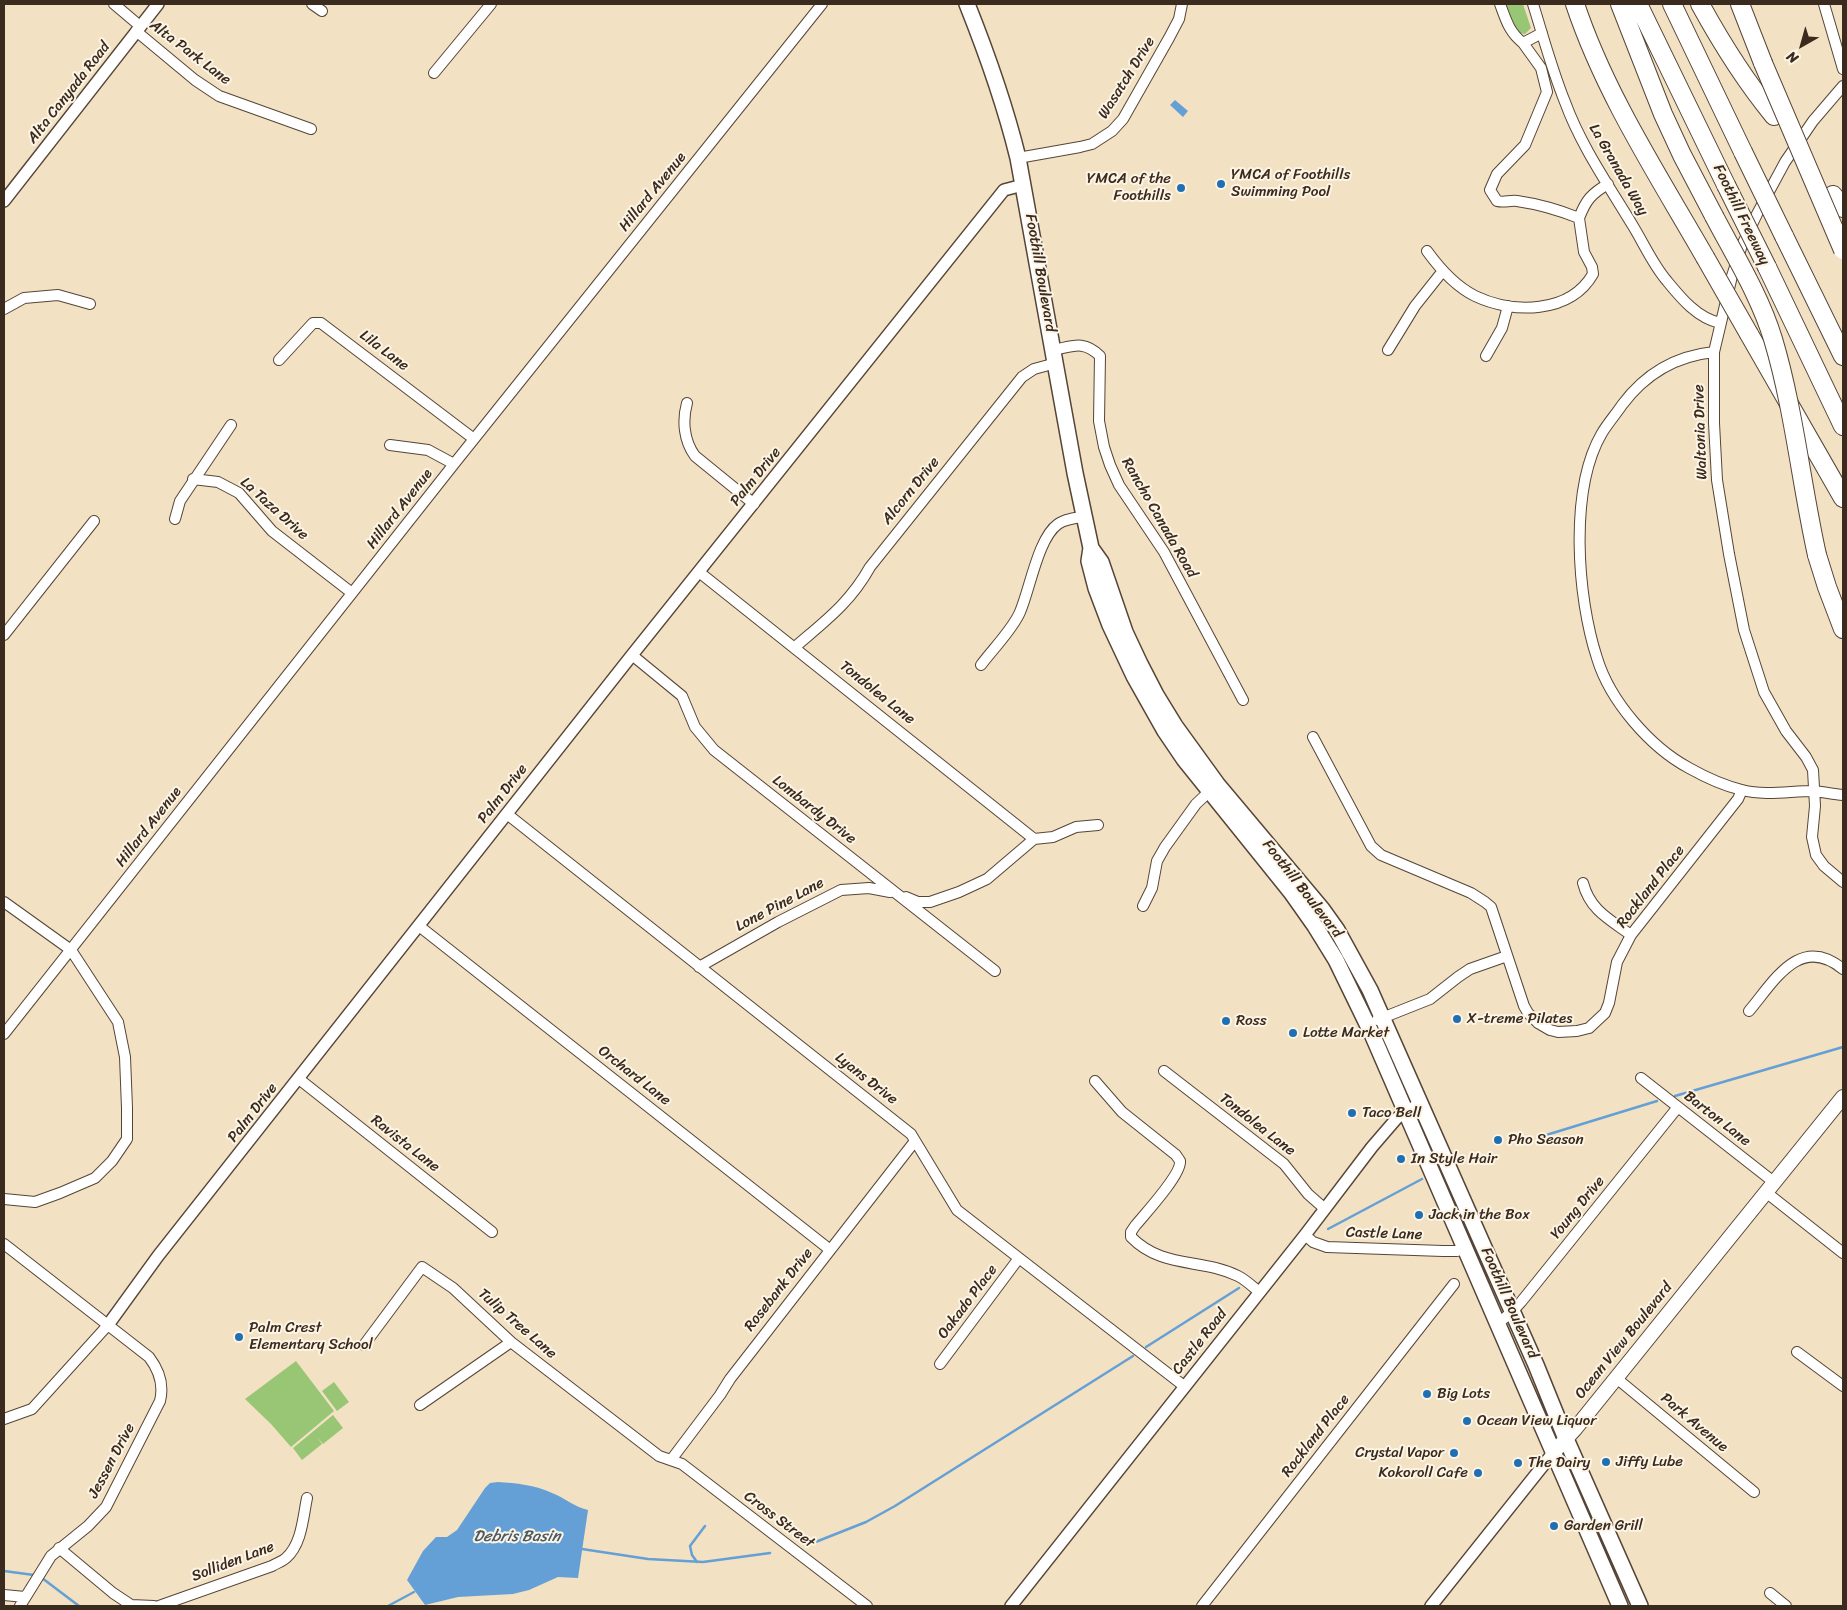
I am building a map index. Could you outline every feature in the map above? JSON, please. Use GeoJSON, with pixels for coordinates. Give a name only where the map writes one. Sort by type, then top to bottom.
{"type":"FeatureCollection","features":[{"type":"Feature","properties":{"kind":"highway"},"geometry":{"type":"LineString","coordinates":[[1575,4],[1604,76],[1627,122],[1843,498]]}},
{"type":"Feature","properties":{"kind":"highway"},"geometry":{"type":"LineString","coordinates":[[1620,4],[1663,114],[1682,155],[1750,285],[1773,338],[1783,379],[1817,555],[1843,629]]}},
{"type":"Feature","properties":{"kind":"highway","name":"Foothill Freeway"},"geometry":{"type":"LineString","coordinates":[[1638,4],[1843,426]]}},
{"type":"Feature","properties":{"kind":"highway","name":"Foothill Freeway"},"geometry":{"type":"LineString","coordinates":[[1672,4],[1843,356]]}},
{"type":"Feature","properties":{"kind":"highway"},"geometry":{"type":"LineString","coordinates":[[1700,4],[1735,66],[1838,202]]}},
{"type":"Feature","properties":{"kind":"highway"},"geometry":{"type":"LineString","coordinates":[[1740,4],[1843,250]]}},
{"type":"Feature","properties":{"kind":"main road","name":"Foothill Boulevard"},"geometry":{"type":"LineString","coordinates":[[967,4],[1008,117],[1018,158],[1091,548],[1089,560],[1096,588],[1110,625],[1130,668],[1165,731],[1273,858],[1322,909],[1337,930],[1370,990],[1640,1606]]}},
{"type":"Feature","properties":{"kind":"main road","name":"Foothill Boulevard"},"geometry":{"type":"LineString","coordinates":[[1273,858],[1336,960],[1368,1024],[1620,1606]]}},
{"type":"Feature","properties":{"kind":"main road","name":"Ocean View Boulevard"},"geometry":{"type":"LineString","coordinates":[[1553,1453],[1771,1188],[1843,1097]]}},
{"type":"Feature","properties":{"kind":"street","name":"Alta Park Lane"},"geometry":{"type":"LineString","coordinates":[[114,4],[195,80],[219,96],[311,129]]}},
{"type":"Feature","properties":{"kind":"street","name":"Alta Canyada Road"},"geometry":{"type":"LineString","coordinates":[[4,200],[158,4]]}},
{"type":"Feature","properties":{"kind":"street"},"geometry":{"type":"LineString","coordinates":[[312,4],[322,11]]}},
{"type":"Feature","properties":{"kind":"street"},"geometry":{"type":"LineString","coordinates":[[434,73],[491,4]]}},
{"type":"Feature","properties":{"kind":"street","name":"Hillard Avenue"},"geometry":{"type":"LineString","coordinates":[[4,1034],[454,464],[822,4]]}},
{"type":"Feature","properties":{"kind":"street","name":"Wasatch Drive"},"geometry":{"type":"LineString","coordinates":[[1018,158],[1092,144],[1112,131],[1123,119],[1170,38],[1179,19],[1182,4]]}},
{"type":"Feature","properties":{"kind":"street"},"geometry":{"type":"LineString","coordinates":[[1500,4],[1508,27],[1514,36],[1523,43],[1541,68],[1547,92],[1525,145],[1497,174],[1490,190],[1497,201],[1504,203],[1513,200],[1533,204],[1578,218]]}},
{"type":"Feature","properties":{"kind":"street","name":"La Granada Way"},"geometry":{"type":"LineString","coordinates":[[1532,4],[1560,90],[1584,144],[1665,279],[1682,299],[1701,315],[1720,323]]}},
{"type":"Feature","properties":{"kind":"street"},"geometry":{"type":"LineString","coordinates":[[1824,4],[1843,69]]}},
{"type":"Feature","properties":{"kind":"street"},"geometry":{"type":"LineString","coordinates":[[1523,43],[1542,33]]}},
{"type":"Feature","properties":{"kind":"street","name":"Waltonia Drive"},"geometry":{"type":"LineString","coordinates":[[1843,86],[1813,121],[1785,162],[1757,214],[1742,245],[1732,276],[1714,352],[1714,423],[1717,480],[1744,630],[1764,692],[1786,731],[1806,757],[1813,770],[1815,806],[1812,837],[1816,855],[1824,866],[1843,882]]}},
{"type":"Feature","properties":{"kind":"street"},"geometry":{"type":"LineString","coordinates":[[1547,92],[1560,90]]}},
{"type":"Feature","properties":{"kind":"street"},"geometry":{"type":"LineString","coordinates":[[1427,251],[1442,272],[1473,296],[1508,306],[1528,307],[1556,304],[1575,295],[1587,284],[1593,274],[1592,267],[1584,252],[1578,218],[1585,203],[1594,192],[1608,184]]}},
{"type":"Feature","properties":{"kind":"street","name":"Palm Drive"},"geometry":{"type":"LineString","coordinates":[[4,1419],[32,1409],[108,1325],[158,1256],[632,655],[1004,190],[1023,185]]}},
{"type":"Feature","properties":{"kind":"street"},"geometry":{"type":"LineString","coordinates":[[1388,350],[1415,306],[1442,272]]}},
{"type":"Feature","properties":{"kind":"street"},"geometry":{"type":"LineString","coordinates":[[4,309],[24,298],[58,295],[90,304]]}},
{"type":"Feature","properties":{"kind":"street"},"geometry":{"type":"LineString","coordinates":[[1486,356],[1502,328],[1508,306]]}},
{"type":"Feature","properties":{"kind":"street","name":"Lila Lane"},"geometry":{"type":"LineString","coordinates":[[280,360],[313,323],[321,323],[474,439]]}},
{"type":"Feature","properties":{"kind":"street","name":"Rancho Canada Road"},"geometry":{"type":"LineString","coordinates":[[1055,356],[1081,345],[1088,346],[1100,356],[1099,421],[1110,465],[1119,485],[1164,552],[1243,700]]}},
{"type":"Feature","properties":{"kind":"street"},"geometry":{"type":"LineString","coordinates":[[1714,352],[1676,360],[1651,376],[1635,388],[1602,433],[1588,473],[1582,498],[1579,564],[1584,607],[1597,659],[1607,682],[1640,729],[1665,751],[1689,768],[1742,790],[1787,793],[1814,791],[1843,795]]}},
{"type":"Feature","properties":{"kind":"street","name":"Alcorn Drive"},"geometry":{"type":"LineString","coordinates":[[794,647],[839,610],[848,600],[870,567],[1022,377],[1055,356]]}},
{"type":"Feature","properties":{"kind":"street"},"geometry":{"type":"LineString","coordinates":[[687,403],[684,411],[686,441],[695,456],[754,504]]}},
{"type":"Feature","properties":{"kind":"street"},"geometry":{"type":"LineString","coordinates":[[175,519],[180,501],[193,479],[231,425]]}},
{"type":"Feature","properties":{"kind":"street"},"geometry":{"type":"LineString","coordinates":[[390,445],[428,450],[454,464]]}},
{"type":"Feature","properties":{"kind":"street","name":"La Taza Drive"},"geometry":{"type":"LineString","coordinates":[[193,479],[218,482],[239,493],[272,531],[352,593]]}},
{"type":"Feature","properties":{"kind":"street"},"geometry":{"type":"LineString","coordinates":[[981,665],[1020,613],[1042,547],[1054,528],[1067,520],[1084,517]]}},
{"type":"Feature","properties":{"kind":"street"},"geometry":{"type":"LineString","coordinates":[[4,635],[94,521]]}},
{"type":"Feature","properties":{"kind":"street","name":"Tondolea Lane"},"geometry":{"type":"LineString","coordinates":[[699,572],[1034,839]]}},
{"type":"Feature","properties":{"kind":"street","name":"Lombardy Drive"},"geometry":{"type":"LineString","coordinates":[[632,655],[682,696],[695,727],[714,750],[996,971]]}},
{"type":"Feature","properties":{"kind":"street","name":"Rockland Place"},"geometry":{"type":"LineString","coordinates":[[1313,737],[1371,846],[1381,855],[1471,893],[1491,907],[1524,1006],[1534,1019],[1543,1026],[1558,1032],[1577,1032],[1589,1028],[1605,1013],[1609,1003],[1617,962],[1632,934],[1738,800],[1742,790]]}},
{"type":"Feature","properties":{"kind":"street"},"geometry":{"type":"LineString","coordinates":[[1143,906],[1152,888],[1157,861],[1164,847],[1196,804],[1213,787]]}},
{"type":"Feature","properties":{"kind":"street","name":"Lyans Drive"},"geometry":{"type":"LineString","coordinates":[[507,814],[911,1134],[957,1210],[1184,1386]]}},
{"type":"Feature","properties":{"kind":"street"},"geometry":{"type":"LineString","coordinates":[[1034,839],[1053,837],[1076,827],[1098,825]]}},
{"type":"Feature","properties":{"kind":"street","name":"Lone Pine Lane"},"geometry":{"type":"LineString","coordinates":[[699,967],[778,922],[841,890],[869,888],[895,893],[924,902],[930,902],[959,892],[987,879],[1034,839]]}},
{"type":"Feature","properties":{"kind":"street"},"geometry":{"type":"LineString","coordinates":[[1583,883],[1586,896],[1592,905],[1632,934]]}},
{"type":"Feature","properties":{"kind":"street"},"geometry":{"type":"LineString","coordinates":[[4,902],[71,950],[118,1022],[124,1057],[127,1108],[127,1138],[112,1161],[95,1178],[60,1194],[35,1202],[4,1200]]}},
{"type":"Feature","properties":{"kind":"street","name":"Orchard Lane"},"geometry":{"type":"LineString","coordinates":[[420,926],[829,1250]]}},
{"type":"Feature","properties":{"kind":"street"},"geometry":{"type":"LineString","coordinates":[[1749,1010],[1786,967],[1808,955],[1821,956],[1843,969]]}},
{"type":"Feature","properties":{"kind":"street"},"geometry":{"type":"LineString","coordinates":[[1368,1024],[1430,999],[1458,976],[1472,968],[1507,956]]}},
{"type":"Feature","properties":{"kind":"street","name":"Tondolea Lane"},"geometry":{"type":"LineString","coordinates":[[1164,1071],[1284,1164],[1308,1194],[1325,1209]]}},
{"type":"Feature","properties":{"kind":"street","name":"Barton Lane"},"geometry":{"type":"LineString","coordinates":[[1642,1078],[1678,1107],[1843,1253]]}},
{"type":"Feature","properties":{"kind":"street","name":"Ravista Lane"},"geometry":{"type":"LineString","coordinates":[[298,1080],[492,1232]]}},
{"type":"Feature","properties":{"kind":"street"},"geometry":{"type":"LineString","coordinates":[[1095,1081],[1122,1112],[1176,1154],[1180,1160],[1174,1177],[1135,1226],[1131,1232],[1131,1238],[1145,1250],[1158,1256],[1236,1275],[1259,1292]]}},
{"type":"Feature","properties":{"kind":"street","name":"Castle Road"},"geometry":{"type":"LineString","coordinates":[[1011,1606],[1391,1124],[1405,1111],[1420,1103]]}},
{"type":"Feature","properties":{"kind":"street","name":"Young Drive"},"geometry":{"type":"LineString","coordinates":[[1497,1324],[1512,1312],[1678,1107]]}},
{"type":"Feature","properties":{"kind":"street","name":"Rosebank Drive"},"geometry":{"type":"LineString","coordinates":[[671,1460],[730,1379],[915,1141]]}},
{"type":"Feature","properties":{"kind":"street","name":"Castle Lane"},"geometry":{"type":"LineString","coordinates":[[1305,1235],[1313,1242],[1327,1247],[1443,1251],[1457,1251],[1464,1248]]}},
{"type":"Feature","properties":{"kind":"street","name":"Jessen Drive"},"geometry":{"type":"LineString","coordinates":[[4,1244],[149,1357],[156,1367],[162,1391],[160,1401],[106,1507],[88,1526],[59,1548],[45,1564],[23,1602]]}},
{"type":"Feature","properties":{"kind":"street","name":"Oakado Place"},"geometry":{"type":"LineString","coordinates":[[940,1364],[1019,1258]]}},
{"type":"Feature","properties":{"kind":"street","name":"Tulip Tree Lane"},"geometry":{"type":"LineString","coordinates":[[364,1345],[422,1267],[453,1288],[511,1342],[658,1456],[671,1460]]}},
{"type":"Feature","properties":{"kind":"street","name":"Rockland Place"},"geometry":{"type":"LineString","coordinates":[[1202,1606],[1454,1284]]}},
{"type":"Feature","properties":{"kind":"street"},"geometry":{"type":"LineString","coordinates":[[420,1405],[511,1342]]}},
{"type":"Feature","properties":{"kind":"street"},"geometry":{"type":"LineString","coordinates":[[1797,1352],[1843,1386]]}},
{"type":"Feature","properties":{"kind":"street","name":"Park Avenue"},"geometry":{"type":"LineString","coordinates":[[1615,1377],[1754,1492]]}},
{"type":"Feature","properties":{"kind":"street","name":"Ocean View Boulevard"},"geometry":{"type":"LineString","coordinates":[[1431,1606],[1553,1453]]}},
{"type":"Feature","properties":{"kind":"street","name":"Cross Street"},"geometry":{"type":"LineString","coordinates":[[671,1460],[682,1464],[867,1606]]}},
{"type":"Feature","properties":{"kind":"street","name":"Solliden Lane"},"geometry":{"type":"LineString","coordinates":[[159,1606],[272,1566],[286,1558],[295,1547],[300,1534],[307,1498]]}},
{"type":"Feature","properties":{"kind":"street"},"geometry":{"type":"LineString","coordinates":[[59,1548],[113,1593],[131,1605],[154,1606]]}},
{"type":"Feature","properties":{"kind":"street"},"geometry":{"type":"LineString","coordinates":[[1770,1593],[1786,1606]]}},
{"type":"Feature","properties":{"kind":"street"},"geometry":{"type":"LineString","coordinates":[[4,1595],[23,1602]]}},
{"type":"Feature","properties":{"kind":"green space"},"geometry":{"type":"Polygon","coordinates":[[[1505,4],[1523,4],[1531,28],[1525,34],[1514,27],[1505,4]]]}},
{"type":"Feature","properties":{"kind":"green space"},"geometry":{"type":"Polygon","coordinates":[[[296,1361],[334,1411],[291,1447],[245,1399],[296,1361]]]}},
{"type":"Feature","properties":{"kind":"green space"},"geometry":{"type":"Polygon","coordinates":[[[334,1382],[349,1402],[337,1411],[322,1391],[334,1382]]]}},
{"type":"Feature","properties":{"kind":"green space"},"geometry":{"type":"Polygon","coordinates":[[[333,1415],[343,1428],[323,1444],[317,1437],[322,1444],[302,1460],[293,1448],[333,1415]]]}},
{"type":"Feature","properties":{"kind":"water"},"geometry":{"type":"Polygon","coordinates":[[[1175,100],[1188,111],[1183,117],[1170,105],[1175,100]]]}},
{"type":"Feature","properties":{"kind":"water","name":"Debris Basin"},"geometry":{"type":"Polygon","coordinates":[[[498,1482],[539,1488],[588,1510],[578,1578],[558,1577],[529,1590],[513,1594],[458,1597],[425,1605],[407,1580],[423,1551],[436,1537],[447,1537],[457,1530],[485,1488],[490,1483],[498,1482]]]}},
{"type":"Feature","properties":{"kind":"waterway"},"geometry":{"type":"LineString","coordinates":[[1675,1096],[1843,1047]]}},
{"type":"Feature","properties":{"kind":"waterway"},"geometry":{"type":"LineString","coordinates":[[1543,1136],[1657,1101]]}},
{"type":"Feature","properties":{"kind":"waterway"},"geometry":{"type":"LineString","coordinates":[[1328,1229],[1422,1179]]}},
{"type":"Feature","properties":{"kind":"waterway"},"geometry":{"type":"LineString","coordinates":[[1146,1347],[1239,1288]]}},
{"type":"Feature","properties":{"kind":"waterway"},"geometry":{"type":"LineString","coordinates":[[813,1543],[866,1522],[895,1506],[1133,1356]]}},
{"type":"Feature","properties":{"kind":"waterway"},"geometry":{"type":"LineString","coordinates":[[697,1562],[692,1555],[690,1546],[705,1526]]}},
{"type":"Feature","properties":{"kind":"waterway"},"geometry":{"type":"LineString","coordinates":[[582,1549],[648,1559],[703,1562],[770,1553]]}},
{"type":"Feature","properties":{"kind":"waterway"},"geometry":{"type":"LineString","coordinates":[[4,1571],[34,1575]]}},
{"type":"Feature","properties":{"kind":"waterway"},"geometry":{"type":"LineString","coordinates":[[42,1578],[79,1606]]}},
{"type":"Feature","properties":{"kind":"waterway"},"geometry":{"type":"LineString","coordinates":[[388,1606],[414,1592]]}},
{"type":"Feature","properties":{"kind":"place","name":"YMCA of Foothills Swimming Pool"},"geometry":{"type":"Point","coordinates":[1221,184]}},
{"type":"Feature","properties":{"kind":"place","name":"YMCA of the Foothills"},"geometry":{"type":"Point","coordinates":[1181,188]}},
{"type":"Feature","properties":{"kind":"place","name":"X-treme Pilates"},"geometry":{"type":"Point","coordinates":[1457,1019]}},
{"type":"Feature","properties":{"kind":"place","name":"Ross"},"geometry":{"type":"Point","coordinates":[1226,1021]}},
{"type":"Feature","properties":{"kind":"place","name":"Lotte Market"},"geometry":{"type":"Point","coordinates":[1293,1033]}},
{"type":"Feature","properties":{"kind":"place","name":"Taco Bell"},"geometry":{"type":"Point","coordinates":[1352,1113]}},
{"type":"Feature","properties":{"kind":"place","name":"Pho Season"},"geometry":{"type":"Point","coordinates":[1498,1140]}},
{"type":"Feature","properties":{"kind":"place","name":"In Style Hair"},"geometry":{"type":"Point","coordinates":[1401,1159]}},
{"type":"Feature","properties":{"kind":"place","name":"Jack in the Box"},"geometry":{"type":"Point","coordinates":[1419,1215]}},
{"type":"Feature","properties":{"kind":"place","name":"Palm Crest Elementary School"},"geometry":{"type":"Point","coordinates":[239,1337]}},
{"type":"Feature","properties":{"kind":"place","name":"Big Lots"},"geometry":{"type":"Point","coordinates":[1427,1394]}},
{"type":"Feature","properties":{"kind":"place","name":"Ocean View Liquor"},"geometry":{"type":"Point","coordinates":[1467,1421]}},
{"type":"Feature","properties":{"kind":"place","name":"Crystal Vapor"},"geometry":{"type":"Point","coordinates":[1454,1453]}},
{"type":"Feature","properties":{"kind":"place","name":"Jiffy Lube"},"geometry":{"type":"Point","coordinates":[1606,1462]}},
{"type":"Feature","properties":{"kind":"place","name":"The Dairy"},"geometry":{"type":"Point","coordinates":[1518,1463]}},
{"type":"Feature","properties":{"kind":"place","name":"Kokoroll Cafe"},"geometry":{"type":"Point","coordinates":[1478,1473]}},
{"type":"Feature","properties":{"kind":"place","name":"Garden Grill"},"geometry":{"type":"Point","coordinates":[1554,1526]}}]}
